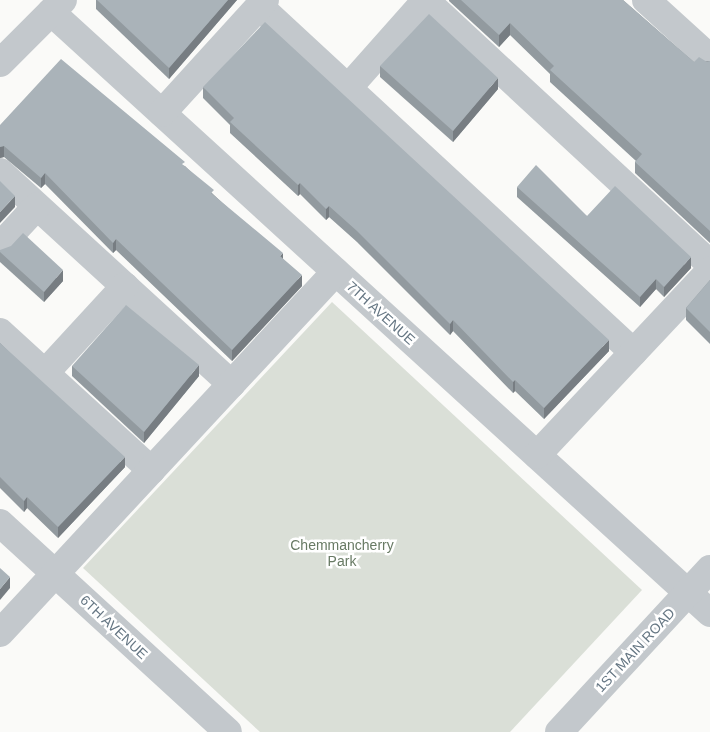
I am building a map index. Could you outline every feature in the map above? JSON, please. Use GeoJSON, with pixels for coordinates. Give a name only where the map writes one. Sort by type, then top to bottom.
{"type":"FeatureCollection","features":[{"type":"Feature","properties":{"kind":"street"},"geometry":{"type":"LineString","coordinates":[[348,88],[426,0],[710,264]]}},
{"type":"Feature","properties":{"kind":"street"},"geometry":{"type":"LineString","coordinates":[[162,113],[262,3],[348,88],[633,352]]}},
{"type":"Feature","properties":{"kind":"street"},"geometry":{"type":"LineString","coordinates":[[658,4],[710,58]]}},
{"type":"Feature","properties":{"kind":"street"},"geometry":{"type":"LineString","coordinates":[[0,63],[57,6]]}},
{"type":"Feature","properties":{"kind":"street","name":"7TH AVENUE"},"geometry":{"type":"LineString","coordinates":[[57,6],[162,113],[710,613]]}},
{"type":"Feature","properties":{"kind":"street"},"geometry":{"type":"LineString","coordinates":[[0,172],[231,384]]}},
{"type":"Feature","properties":{"kind":"street"},"geometry":{"type":"LineString","coordinates":[[0,246],[37,206]]}},
{"type":"Feature","properties":{"kind":"street"},"geometry":{"type":"LineString","coordinates":[[537,455],[710,271]]}},
{"type":"Feature","properties":{"kind":"street"},"geometry":{"type":"LineString","coordinates":[[0,633],[336,272]]}},
{"type":"Feature","properties":{"kind":"street"},"geometry":{"type":"LineString","coordinates":[[45,373],[124,286]]}},
{"type":"Feature","properties":{"kind":"street"},"geometry":{"type":"LineString","coordinates":[[0,332],[151,470]]}},
{"type":"Feature","properties":{"kind":"street","name":"6TH AVENUE"},"geometry":{"type":"LineString","coordinates":[[0,523],[228,732]]}},
{"type":"Feature","properties":{"kind":"street","name":"1ST MAIN ROAD"},"geometry":{"type":"LineString","coordinates":[[560,732],[710,569]]}},
{"type":"Feature","properties":{"kind":"green space","name":"Chemmancherry Park"},"geometry":{"type":"Polygon","coordinates":[[[332,302],[642,590],[510,732],[260,732],[83,568],[332,302]]]}},
{"type":"Feature","properties":{"kind":"building"},"geometry":{"type":"Polygon","coordinates":[[[97,0],[228,0],[169,68],[97,0]]]}},
{"type":"Feature","properties":{"kind":"building"},"geometry":{"type":"Polygon","coordinates":[[[461,0],[623,0],[694,62],[699,57],[707,62],[710,61],[710,231],[635,162],[642,154],[550,70],[554,66],[510,23],[499,35],[461,0]]]}},
{"type":"Feature","properties":{"kind":"building"},"geometry":{"type":"Polygon","coordinates":[[[429,14],[498,78],[453,131],[380,66],[429,14]]]}},
{"type":"Feature","properties":{"kind":"building"},"geometry":{"type":"Polygon","coordinates":[[[265,22],[609,340],[544,408],[515,380],[513,382],[453,320],[450,324],[357,231],[329,206],[326,209],[300,183],[298,185],[230,122],[234,118],[203,87],[265,22]]]}},
{"type":"Feature","properties":{"kind":"building"},"geometry":{"type":"Polygon","coordinates":[[[61,59],[185,162],[182,164],[214,190],[211,193],[283,253],[280,256],[302,275],[232,350],[116,239],[113,243],[45,173],[41,178],[4,146],[0,147],[0,125],[61,59]]]}},
{"type":"Feature","properties":{"kind":"building"},"geometry":{"type":"Polygon","coordinates":[[[536,165],[587,216],[615,186],[691,257],[664,287],[656,279],[640,297],[517,187],[536,165]]]}},
{"type":"Feature","properties":{"kind":"building"},"geometry":{"type":"Polygon","coordinates":[[[0,181],[15,196],[0,212],[0,181]]]}},
{"type":"Feature","properties":{"kind":"building"},"geometry":{"type":"Polygon","coordinates":[[[23,233],[63,270],[44,292],[0,252],[0,250],[11,246],[23,233]]]}},
{"type":"Feature","properties":{"kind":"building"},"geometry":{"type":"Polygon","coordinates":[[[710,280],[710,332],[686,308],[710,280]]]}},
{"type":"Feature","properties":{"kind":"building"},"geometry":{"type":"Polygon","coordinates":[[[126,305],[199,365],[144,432],[72,366],[126,305]]]}},
{"type":"Feature","properties":{"kind":"building"},"geometry":{"type":"Polygon","coordinates":[[[0,343],[125,457],[58,527],[27,497],[24,501],[0,477],[0,343]]]}},
{"type":"Feature","properties":{"kind":"building"},"geometry":{"type":"Polygon","coordinates":[[[0,568],[10,577],[0,589],[0,568]]]}}]}
